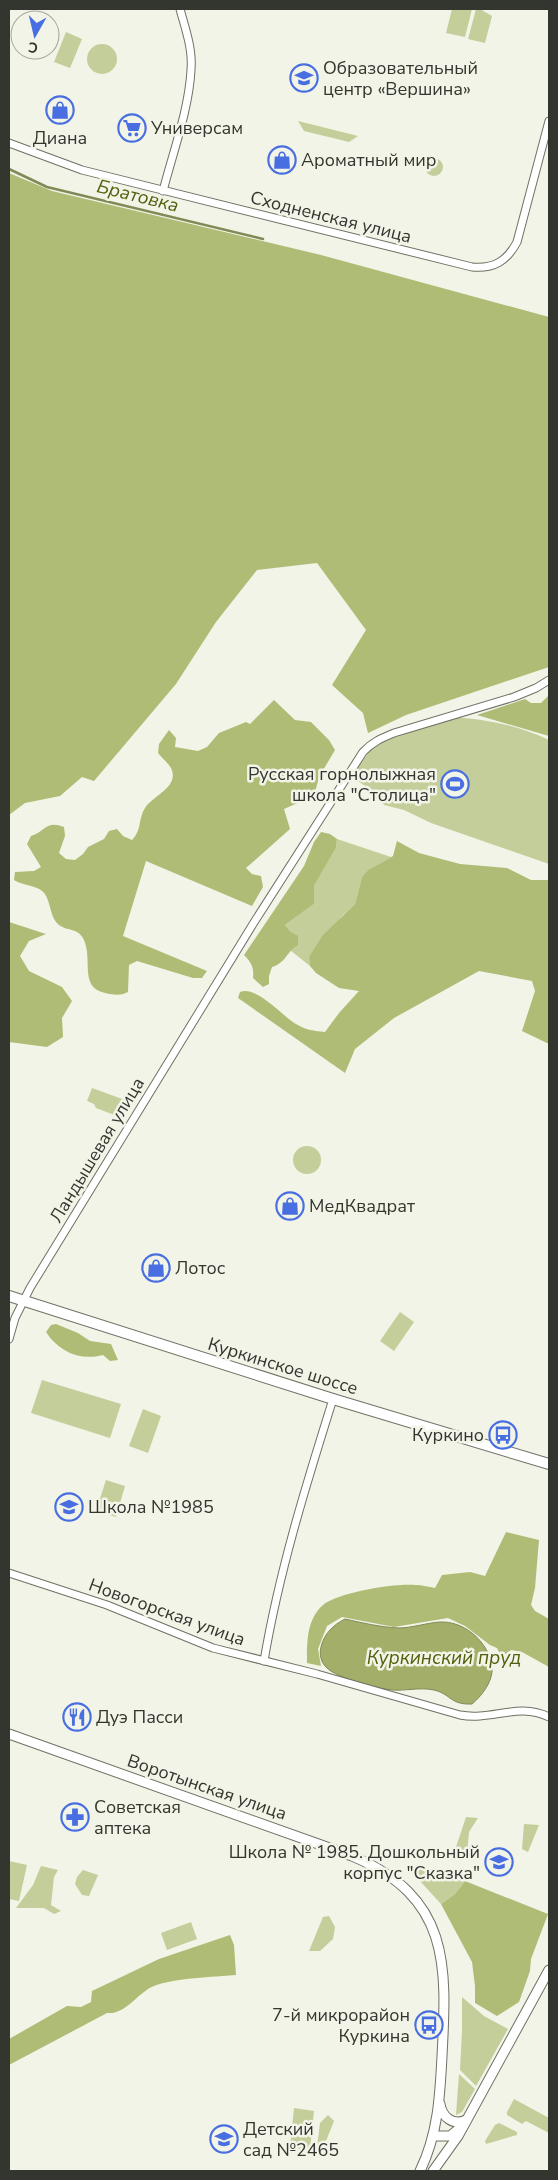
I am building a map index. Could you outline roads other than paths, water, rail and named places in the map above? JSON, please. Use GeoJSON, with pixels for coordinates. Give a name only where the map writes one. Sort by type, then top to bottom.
{"type":"FeatureCollection","features":[{"type":"Feature","properties":{"kind":"main road","name":"Куркинское шоссе"},"geometry":{"type":"LineString","coordinates":[[9,1296],[333,1399],[549,1464]]}},
{"type":"Feature","properties":{"kind":"street"},"geometry":{"type":"LineString","coordinates":[[163,191],[192,69],[188,41],[180,9]]}},
{"type":"Feature","properties":{"kind":"street","name":"Сходненская улица"},"geometry":{"type":"LineString","coordinates":[[9,143],[82,170],[463,265],[485,268],[503,261],[511,253],[517,242],[549,121]]}},
{"type":"Feature","properties":{"kind":"street","name":"Ландышевая улица"},"geometry":{"type":"LineString","coordinates":[[9,1339],[24,1300],[218,980],[369,745],[394,733],[514,696],[536,688],[549,680]]}},
{"type":"Feature","properties":{"kind":"street"},"geometry":{"type":"LineString","coordinates":[[264,1661],[297,1514],[333,1399]]}},
{"type":"Feature","properties":{"kind":"street","name":"Новогорская улица"},"geometry":{"type":"LineString","coordinates":[[9,1573],[107,1605],[213,1648],[317,1674],[460,1715],[480,1717],[527,1710],[549,1717]]}},
{"type":"Feature","properties":{"kind":"street","name":"Воротынская улица"},"geometry":{"type":"LineString","coordinates":[[9,1734],[352,1856],[380,1868],[391,1876],[417,1902],[429,1920],[442,1956],[444,2026],[440,2100],[434,2136],[420,2171]]}},
{"type":"Feature","properties":{"kind":"street"},"geometry":{"type":"LineString","coordinates":[[433,2171],[453,2145],[549,1970]]}},
{"type":"Feature","properties":{"kind":"street"},"geometry":{"type":"LineString","coordinates":[[440,2100],[441,2109],[448,2119],[455,2122],[466,2120]]}},
{"type":"Feature","properties":{"kind":"street"},"geometry":{"type":"LineString","coordinates":[[434,2136],[450,2136],[457,2132],[466,2120]]}},
{"type":"Feature","properties":{"kind":"water","name":"Куркинский пруд"},"geometry":{"type":"Polygon","coordinates":[[[345,1619],[398,1628],[449,1622],[465,1628],[484,1645],[488,1653],[492,1673],[488,1685],[472,1704],[465,1704],[459,1703],[434,1690],[392,1690],[367,1685],[332,1672],[323,1664],[320,1650],[324,1638],[330,1630],[345,1619]]]}},
{"type":"Feature","properties":{"kind":"waterway","name":"Братовка"},"geometry":{"type":"LineString","coordinates":[[9,169],[47,187],[263,239]]}},
{"type":"Feature","properties":{"kind":"place","name":"Образовательный центр «Вершина»"},"geometry":{"type":"Point","coordinates":[304,78]}},
{"type":"Feature","properties":{"kind":"place","name":"Диана"},"geometry":{"type":"Point","coordinates":[60,110]}},
{"type":"Feature","properties":{"kind":"place","name":"Универсам"},"geometry":{"type":"Point","coordinates":[132,128]}},
{"type":"Feature","properties":{"kind":"place","name":"Ароматный мир"},"geometry":{"type":"Point","coordinates":[282,160]}},
{"type":"Feature","properties":{"kind":"place","name":"Русская горнолыжная школа \"Столица\""},"geometry":{"type":"Point","coordinates":[455,784]}},
{"type":"Feature","properties":{"kind":"place","name":"МедКвадрат"},"geometry":{"type":"Point","coordinates":[290,1206]}},
{"type":"Feature","properties":{"kind":"place","name":"Лотос"},"geometry":{"type":"Point","coordinates":[156,1268]}},
{"type":"Feature","properties":{"kind":"place","name":"Куркино"},"geometry":{"type":"Point","coordinates":[503,1435]}},
{"type":"Feature","properties":{"kind":"place","name":"Школа №1985"},"geometry":{"type":"Point","coordinates":[69,1507]}},
{"type":"Feature","properties":{"kind":"place","name":"Дуэ Пасси"},"geometry":{"type":"Point","coordinates":[77,1717]}},
{"type":"Feature","properties":{"kind":"place","name":"Советская аптека"},"geometry":{"type":"Point","coordinates":[75,1817]}},
{"type":"Feature","properties":{"kind":"place","name":"Школа № 1985. Дошкольный корпус \"Сказка\""},"geometry":{"type":"Point","coordinates":[499,1862]}},
{"type":"Feature","properties":{"kind":"place","name":"7-й микрорайон Куркина"},"geometry":{"type":"Point","coordinates":[429,2025]}},
{"type":"Feature","properties":{"kind":"place","name":"Детский сад №2465"},"geometry":{"type":"Point","coordinates":[224,2139]}}]}
